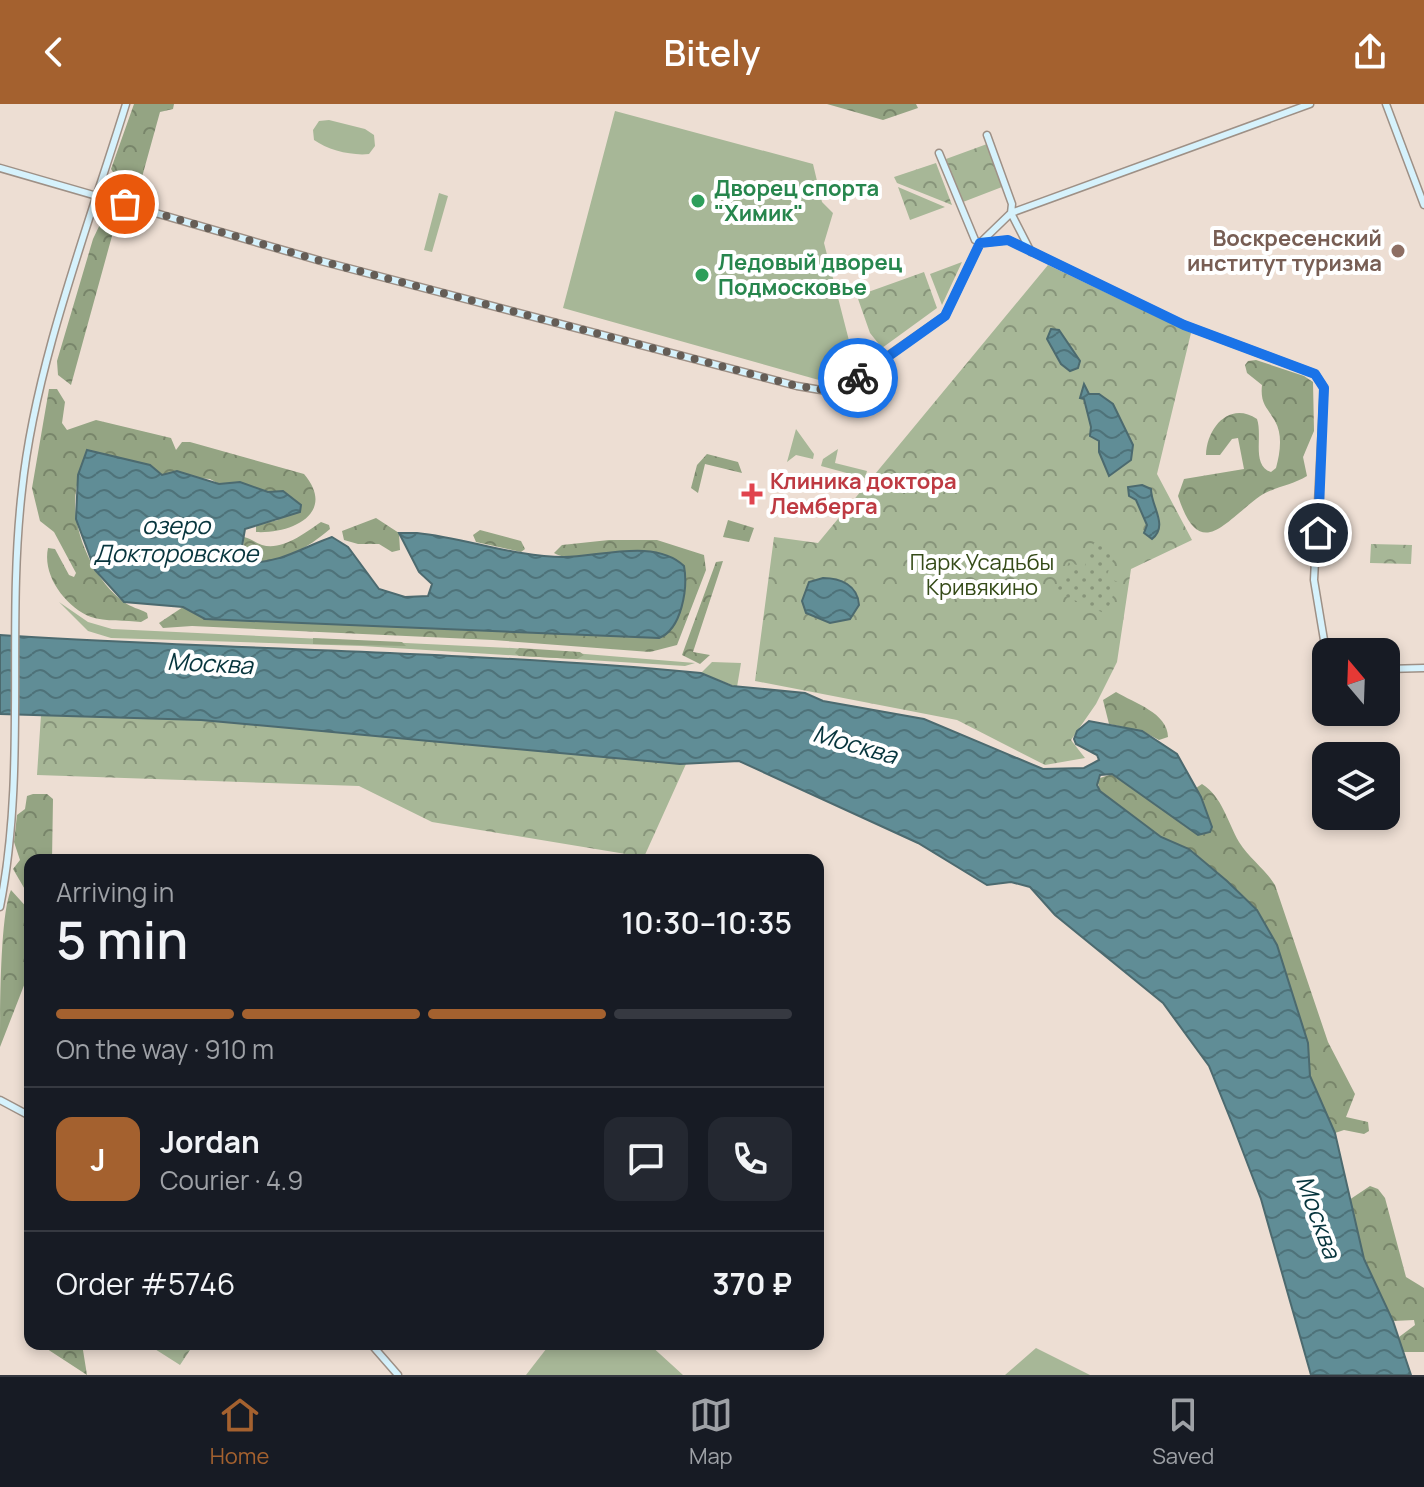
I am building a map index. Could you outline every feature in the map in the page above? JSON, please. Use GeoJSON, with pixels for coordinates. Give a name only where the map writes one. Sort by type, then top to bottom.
{"type":"FeatureCollection","features":[{"type":"Feature","properties":{"kind":"street"},"geometry":{"type":"LineString","coordinates":[[0,907],[6,874],[19,535],[26,457],[35,414],[126,104]]}},
{"type":"Feature","properties":{"kind":"street"},"geometry":{"type":"LineString","coordinates":[[0,168],[98,198],[797,386],[827,391],[840,389],[945,316],[980,243],[1011,213],[1310,104]]}},
{"type":"Feature","properties":{"kind":"street"},"geometry":{"type":"LineString","coordinates":[[1386,104],[1424,205]]}},
{"type":"Feature","properties":{"kind":"street"},"geometry":{"type":"LineString","coordinates":[[987,135],[1012,204],[1011,213],[1031,252]]}},
{"type":"Feature","properties":{"kind":"street"},"geometry":{"type":"LineString","coordinates":[[939,153],[975,240],[980,243],[1002,239],[1184,325],[1308,371],[1321,380],[1324,388],[1314,580],[1324,638]]}},
{"type":"Feature","properties":{"kind":"street"},"geometry":{"type":"LineString","coordinates":[[1400,669],[1424,668]]}},
{"type":"Feature","properties":{"kind":"street"},"geometry":{"type":"LineString","coordinates":[[0,1100],[24,1113]]}},
{"type":"Feature","properties":{"kind":"street"},"geometry":{"type":"LineString","coordinates":[[376,1350],[398,1375]]}},
{"type":"Feature","properties":{"kind":"green space"},"geometry":{"type":"Polygon","coordinates":[[[134,104],[174,104],[173,109],[160,112],[142,177],[115,175],[111,169],[134,104]]]}},
{"type":"Feature","properties":{"kind":"green space"},"geometry":{"type":"Polygon","coordinates":[[[827,104],[916,104],[918,108],[883,120],[827,104]]]}},
{"type":"Feature","properties":{"kind":"green space","name":"Ледовый дворец Подмосковье"},"geometry":{"type":"Polygon","coordinates":[[[615,111],[813,164],[822,202],[833,213],[824,243],[855,364],[826,382],[563,308],[615,111]]]}},
{"type":"Feature","properties":{"kind":"green space"},"geometry":{"type":"Polygon","coordinates":[[[329,120],[365,129],[374,135],[375,146],[369,154],[355,154],[320,144],[314,140],[313,130],[319,121],[329,120]]]}},
{"type":"Feature","properties":{"kind":"green space"},"geometry":{"type":"Polygon","coordinates":[[[987,144],[1002,187],[963,202],[946,159],[987,144]]]}},
{"type":"Feature","properties":{"kind":"green space"},"geometry":{"type":"Polygon","coordinates":[[[936,163],[952,205],[897,183],[894,177],[936,163]]]}},
{"type":"Feature","properties":{"kind":"green space"},"geometry":{"type":"Polygon","coordinates":[[[898,187],[945,207],[910,220],[898,187]]]}},
{"type":"Feature","properties":{"kind":"green space"},"geometry":{"type":"Polygon","coordinates":[[[439,193],[448,196],[432,252],[424,250],[439,193]]]}},
{"type":"Feature","properties":{"kind":"green space"},"geometry":{"type":"Polygon","coordinates":[[[103,218],[112,222],[112,236],[71,385],[58,375],[57,361],[93,239],[103,218]]]}},
{"type":"Feature","properties":{"kind":"green space"},"geometry":{"type":"Polygon","coordinates":[[[962,262],[942,305],[930,274],[962,262]]]}},
{"type":"Feature","properties":{"kind":"green space","name":"Парк Усадьбы Кривякино"},"geometry":{"type":"Polygon","coordinates":[[[1048,265],[1191,333],[1157,474],[1192,540],[1131,569],[1117,662],[1096,704],[1071,740],[1085,758],[1045,765],[957,720],[755,681],[774,537],[818,543],[1048,265]]]}},
{"type":"Feature","properties":{"kind":"green space"},"geometry":{"type":"Polygon","coordinates":[[[924,272],[937,308],[882,348],[870,333],[857,296],[924,272]]]}},
{"type":"Feature","properties":{"kind":"green space"},"geometry":{"type":"Polygon","coordinates":[[[1256,360],[1313,382],[1314,431],[1303,457],[1307,476],[1262,495],[1221,527],[1212,532],[1203,532],[1194,527],[1186,516],[1178,496],[1184,479],[1244,469],[1238,438],[1232,439],[1220,455],[1206,455],[1211,435],[1222,420],[1238,413],[1257,419],[1261,463],[1271,472],[1276,468],[1280,444],[1278,426],[1263,401],[1262,385],[1247,373],[1245,365],[1248,361],[1256,360]]]}},
{"type":"Feature","properties":{"kind":"green space"},"geometry":{"type":"Polygon","coordinates":[[[49,389],[57,389],[65,402],[62,423],[67,430],[96,420],[171,438],[176,450],[182,442],[190,442],[304,474],[313,488],[313,510],[296,525],[270,532],[256,532],[256,525],[278,520],[275,493],[219,484],[210,479],[162,475],[150,465],[95,452],[83,468],[76,488],[75,509],[86,552],[109,589],[126,604],[147,613],[148,618],[141,622],[91,617],[73,606],[52,580],[48,548],[55,549],[69,575],[74,577],[76,573],[54,532],[40,521],[32,488],[49,389]]]}},
{"type":"Feature","properties":{"kind":"green space"},"geometry":{"type":"Polygon","coordinates":[[[796,429],[814,454],[813,459],[796,455],[787,462],[796,429]]]}},
{"type":"Feature","properties":{"kind":"green space"},"geometry":{"type":"Polygon","coordinates":[[[838,449],[835,463],[867,471],[865,478],[821,466],[823,459],[838,449]]]}},
{"type":"Feature","properties":{"kind":"green space"},"geometry":{"type":"Polygon","coordinates":[[[707,454],[738,462],[742,473],[705,464],[698,493],[691,488],[697,465],[707,454]]]}},
{"type":"Feature","properties":{"kind":"green space"},"geometry":{"type":"Polygon","coordinates":[[[376,518],[399,533],[400,550],[392,552],[379,544],[344,540],[342,531],[376,518]]]}},
{"type":"Feature","properties":{"kind":"green space"},"geometry":{"type":"Polygon","coordinates":[[[728,520],[754,528],[749,542],[723,537],[728,520]]]}},
{"type":"Feature","properties":{"kind":"green space"},"geometry":{"type":"Polygon","coordinates":[[[321,522],[329,525],[330,529],[292,554],[248,563],[242,556],[244,537],[262,545],[277,545],[293,540],[321,522]]]}},
{"type":"Feature","properties":{"kind":"green space"},"geometry":{"type":"Polygon","coordinates":[[[480,530],[521,541],[525,549],[521,552],[476,542],[473,535],[480,530]]]}},
{"type":"Feature","properties":{"kind":"green space"},"geometry":{"type":"Polygon","coordinates":[[[609,540],[657,540],[704,555],[706,570],[677,645],[650,652],[493,640],[192,626],[163,628],[159,623],[183,607],[205,619],[659,638],[678,616],[685,586],[684,566],[652,552],[582,558],[554,553],[562,545],[609,540]]]}},
{"type":"Feature","properties":{"kind":"green space"},"geometry":{"type":"Polygon","coordinates":[[[1107,542],[1116,552],[1106,577],[1118,582],[1106,614],[1056,592],[1069,562],[1084,568],[1094,543],[1107,542]]]}},
{"type":"Feature","properties":{"kind":"green space"},"geometry":{"type":"Polygon","coordinates":[[[1371,544],[1412,545],[1411,564],[1370,563],[1371,544]]]}},
{"type":"Feature","properties":{"kind":"green space"},"geometry":{"type":"Polygon","coordinates":[[[723,561],[693,652],[710,655],[700,664],[682,655],[716,562],[723,561]]]}},
{"type":"Feature","properties":{"kind":"green space"},"geometry":{"type":"Polygon","coordinates":[[[59,602],[88,622],[112,629],[512,648],[695,663],[685,666],[362,646],[111,638],[88,631],[59,602]]]}},
{"type":"Feature","properties":{"kind":"green space"},"geometry":{"type":"Polygon","coordinates":[[[313,638],[402,642],[406,646],[313,644],[313,638]]]}},
{"type":"Feature","properties":{"kind":"green space"},"geometry":{"type":"Polygon","coordinates":[[[519,648],[580,652],[584,655],[577,659],[519,656],[515,653],[519,648]]]}},
{"type":"Feature","properties":{"kind":"green space"},"geometry":{"type":"Polygon","coordinates":[[[712,662],[741,663],[737,687],[701,673],[712,662]]]}},
{"type":"Feature","properties":{"kind":"green space"},"geometry":{"type":"Polygon","coordinates":[[[1116,692],[1156,715],[1167,729],[1168,737],[1159,740],[1142,731],[1109,724],[1103,700],[1116,692]]]}},
{"type":"Feature","properties":{"kind":"green space"},"geometry":{"type":"Polygon","coordinates":[[[41,715],[201,720],[686,764],[645,854],[626,854],[432,822],[359,786],[37,775],[41,715]]]}},
{"type":"Feature","properties":{"kind":"green space"},"geometry":{"type":"Polygon","coordinates":[[[1112,774],[1198,835],[1212,827],[1196,788],[1202,784],[1215,795],[1239,842],[1275,885],[1328,1042],[1355,1094],[1346,1117],[1368,1122],[1369,1131],[1364,1134],[1344,1130],[1335,1133],[1310,1076],[1308,1043],[1277,945],[1257,910],[1189,849],[1161,837],[1100,791],[1097,779],[1112,774]]]}},
{"type":"Feature","properties":{"kind":"green space"},"geometry":{"type":"Polygon","coordinates":[[[47,794],[53,799],[52,854],[24,854],[24,888],[13,869],[20,860],[14,842],[17,815],[25,809],[27,796],[47,794]]]}},
{"type":"Feature","properties":{"kind":"green space"},"geometry":{"type":"Polygon","coordinates":[[[11,890],[24,904],[24,985],[0,1047],[3,941],[11,890]]]}},
{"type":"Feature","properties":{"kind":"green space"},"geometry":{"type":"Polygon","coordinates":[[[1370,1186],[1378,1189],[1385,1198],[1406,1277],[1424,1288],[1424,1352],[1403,1352],[1399,1337],[1415,1325],[1414,1320],[1393,1321],[1364,1259],[1349,1200],[1370,1186]]]}},
{"type":"Feature","properties":{"kind":"green space"},"geometry":{"type":"Polygon","coordinates":[[[1036,1348],[1090,1375],[1005,1375],[1036,1348]]]}},
{"type":"Feature","properties":{"kind":"green space"},"geometry":{"type":"Polygon","coordinates":[[[49,1350],[83,1350],[87,1375],[49,1350]]]}},
{"type":"Feature","properties":{"kind":"green space"},"geometry":{"type":"Polygon","coordinates":[[[156,1350],[190,1350],[180,1365],[156,1350]]]}},
{"type":"Feature","properties":{"kind":"green space"},"geometry":{"type":"Polygon","coordinates":[[[545,1350],[656,1350],[683,1375],[526,1375],[545,1350]]]}},
{"type":"Feature","properties":{"kind":"water"},"geometry":{"type":"Polygon","coordinates":[[[1051,329],[1059,330],[1080,361],[1078,368],[1070,371],[1061,364],[1047,339],[1051,329]]]}},
{"type":"Feature","properties":{"kind":"water"},"geometry":{"type":"Polygon","coordinates":[[[1084,384],[1089,394],[1099,394],[1113,404],[1133,445],[1131,460],[1109,476],[1099,452],[1099,441],[1090,436],[1091,427],[1084,399],[1080,398],[1084,384]]]}},
{"type":"Feature","properties":{"kind":"water","name":"озеро Докторовское"},"geometry":{"type":"Polygon","coordinates":[[[87,450],[150,465],[162,475],[177,471],[219,484],[240,482],[268,492],[283,491],[301,505],[300,512],[245,529],[241,552],[248,563],[282,557],[332,537],[348,547],[379,589],[405,597],[428,596],[432,584],[419,572],[399,533],[435,535],[546,556],[643,551],[672,558],[684,566],[682,607],[673,626],[659,638],[205,619],[183,607],[124,602],[95,570],[76,519],[78,475],[87,450]]]}},
{"type":"Feature","properties":{"kind":"water"},"geometry":{"type":"Polygon","coordinates":[[[1142,485],[1151,489],[1159,522],[1157,534],[1152,539],[1144,533],[1147,525],[1136,500],[1129,496],[1128,487],[1142,485]]]}},
{"type":"Feature","properties":{"kind":"water"},"geometry":{"type":"Polygon","coordinates":[[[823,578],[842,581],[855,592],[859,605],[850,619],[830,623],[806,613],[802,601],[809,582],[823,578]]]}},
{"type":"Feature","properties":{"kind":"water","name":"Москва"},"geometry":{"type":"Polygon","coordinates":[[[0,635],[438,655],[701,673],[732,686],[805,693],[823,701],[924,719],[1043,769],[1084,768],[1099,760],[1097,755],[1076,744],[1074,739],[1077,731],[1089,721],[1142,731],[1177,754],[1201,797],[1212,827],[1210,832],[1198,835],[1112,774],[1100,775],[1097,785],[1100,791],[1161,837],[1189,849],[1227,881],[1257,910],[1277,945],[1308,1043],[1310,1076],[1335,1133],[1364,1259],[1393,1321],[1411,1375],[1311,1375],[1261,1199],[1209,1066],[1163,1003],[1055,915],[1030,887],[1011,882],[987,885],[918,843],[739,761],[680,764],[201,720],[0,714],[0,635]]]}},
{"type":"Feature","properties":{"kind":"way so far"},"geometry":{"type":"LineString","coordinates":[[125,204],[321,261],[797,386],[832,391],[858,378]]}},
{"type":"Feature","properties":{"kind":"place","name":"Дворец спорта \"Химик\""},"geometry":{"type":"Point","coordinates":[698,201]}},
{"type":"Feature","properties":{"kind":"place","name":"Воскресенский институт туризма"},"geometry":{"type":"Point","coordinates":[1398,251]}},
{"type":"Feature","properties":{"kind":"place","name":"Ледовый дворец Подмосковье"},"geometry":{"type":"Point","coordinates":[702,275]}},
{"type":"Feature","properties":{"kind":"place","name":"Клиника доктора Лемберга"},"geometry":{"type":"Point","coordinates":[752,494]}},
{"type":"Feature","properties":{"kind":"route"},"geometry":{"type":"LineString","coordinates":[[858,378],[945,316],[980,243],[1008,240],[1184,325],[1315,374],[1324,388],[1318,533]]}}]}
